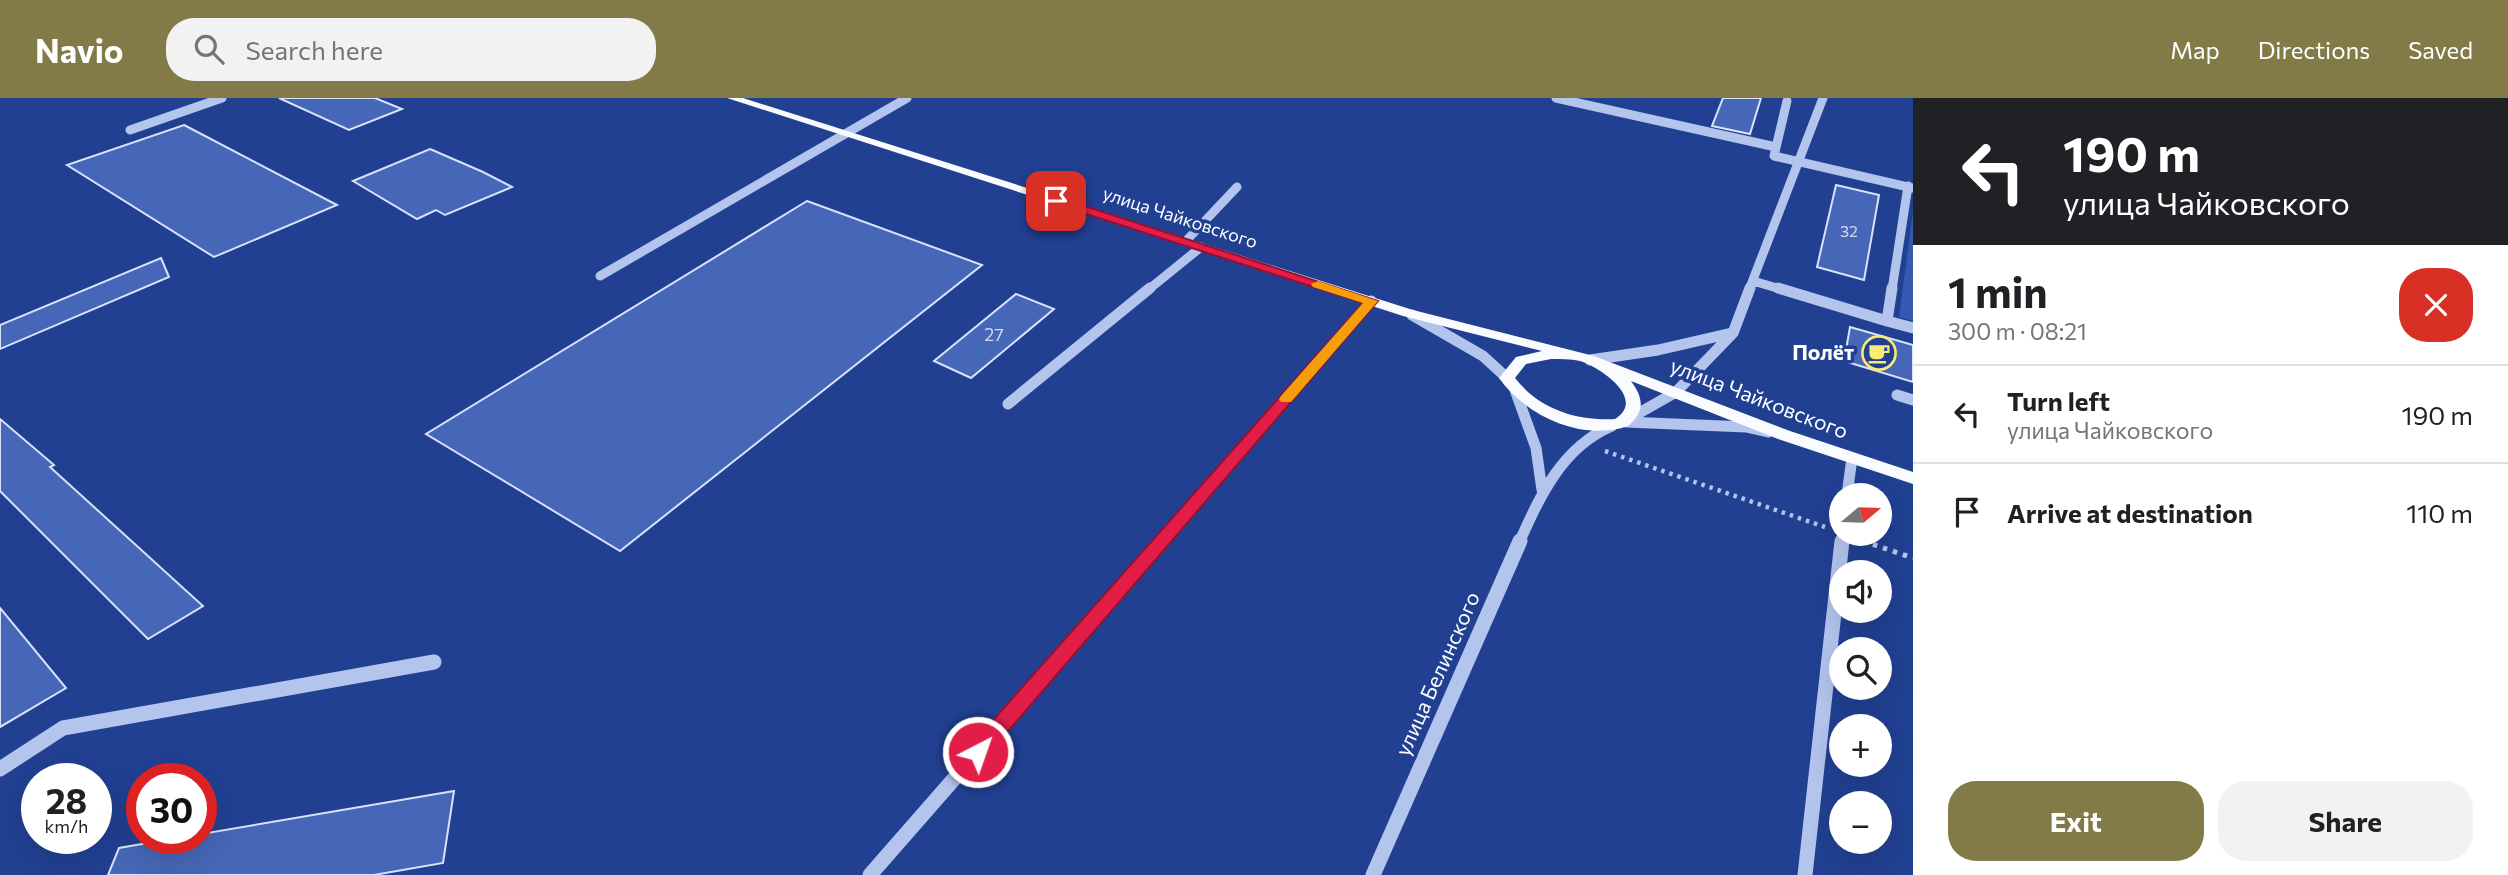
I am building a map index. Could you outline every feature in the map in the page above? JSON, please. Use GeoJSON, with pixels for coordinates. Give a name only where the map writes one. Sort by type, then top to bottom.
{"type":"FeatureCollection","features":[{"type":"Feature","properties":{"kind":"main road","name":"улица Чайковского"},"geometry":{"type":"LineString","coordinates":[[732,98],[1409,313],[1584,358],[1784,435],[1913,478]]}},
{"type":"Feature","properties":{"kind":"main road"},"geometry":{"type":"LineString","coordinates":[[1534,355],[1584,358],[1623,382],[1632,393],[1635,404],[1631,414],[1618,424],[1583,424],[1562,419],[1542,411],[1511,384],[1521,360],[1534,355]]}},
{"type":"Feature","properties":{"kind":"street"},"geometry":{"type":"LineString","coordinates":[[130,130],[222,98]]}},
{"type":"Feature","properties":{"kind":"street"},"geometry":{"type":"LineString","coordinates":[[1556,98],[1776,147]]}},
{"type":"Feature","properties":{"kind":"street"},"geometry":{"type":"LineString","coordinates":[[1580,443],[1598,430],[1618,424],[1676,393],[1732,333],[1823,98]]}},
{"type":"Feature","properties":{"kind":"street"},"geometry":{"type":"LineString","coordinates":[[1787,101],[1774,156],[1910,187],[1887,321]]}},
{"type":"Feature","properties":{"kind":"street"},"geometry":{"type":"LineString","coordinates":[[600,276],[849,134]]}},
{"type":"Feature","properties":{"kind":"street"},"geometry":{"type":"LineString","coordinates":[[1185,242],[1237,187]]}},
{"type":"Feature","properties":{"kind":"street"},"geometry":{"type":"LineString","coordinates":[[1008,404],[1201,247]]}},
{"type":"Feature","properties":{"kind":"street"},"geometry":{"type":"LineString","coordinates":[[1753,281],[1913,328]]}},
{"type":"Feature","properties":{"kind":"street"},"geometry":{"type":"LineString","coordinates":[[870,875],[1371,301]]}},
{"type":"Feature","properties":{"kind":"street"},"geometry":{"type":"LineString","coordinates":[[1409,313],[1483,356],[1511,384],[1532,435],[1542,490]]}},
{"type":"Feature","properties":{"kind":"street"},"geometry":{"type":"LineString","coordinates":[[1584,358],[1658,350],[1732,333]]}},
{"type":"Feature","properties":{"kind":"street"},"geometry":{"type":"LineString","coordinates":[[1896,395],[1913,400]]}},
{"type":"Feature","properties":{"kind":"street"},"geometry":{"type":"LineString","coordinates":[[1618,424],[1746,427],[1784,435]]}},
{"type":"Feature","properties":{"kind":"street","name":"улица Белинского"},"geometry":{"type":"LineString","coordinates":[[1373,875],[1542,490],[1580,443]]}},
{"type":"Feature","properties":{"kind":"street"},"geometry":{"type":"LineString","coordinates":[[1849,483],[1852,458]]}},
{"type":"Feature","properties":{"kind":"street"},"geometry":{"type":"LineString","coordinates":[[1805,875],[1841,546]]}},
{"type":"Feature","properties":{"kind":"street"},"geometry":{"type":"LineString","coordinates":[[0,769],[63,728],[434,662]]}},
{"type":"Feature","properties":{"kind":"lane"},"geometry":{"type":"LineString","coordinates":[[849,134],[907,98]]}},
{"type":"Feature","properties":{"kind":"path"},"geometry":{"type":"LineString","coordinates":[[1580,443],[1829,529]]}},
{"type":"Feature","properties":{"kind":"path"},"geometry":{"type":"LineString","coordinates":[[1879,546],[1913,558]]}},
{"type":"Feature","properties":{"kind":"shaded area"},"geometry":{"type":"Polygon","coordinates":[[[1913,211],[1913,321],[1899,317],[1913,211]]]}},
{"type":"Feature","properties":{"kind":"building"},"geometry":{"type":"Polygon","coordinates":[[[279,98],[375,98],[402,109],[349,130],[279,98]]]}},
{"type":"Feature","properties":{"kind":"building"},"geometry":{"type":"Polygon","coordinates":[[[1723,98],[1761,98],[1750,134],[1712,126],[1723,98]]]}},
{"type":"Feature","properties":{"kind":"building"},"geometry":{"type":"Polygon","coordinates":[[[184,125],[337,205],[214,257],[67,165],[184,125]]]}},
{"type":"Feature","properties":{"kind":"building"},"geometry":{"type":"Polygon","coordinates":[[[430,149],[512,187],[445,215],[436,210],[417,219],[353,181],[430,149]]]}},
{"type":"Feature","properties":{"kind":"building"},"geometry":{"type":"Polygon","coordinates":[[[1836,185],[1879,195],[1864,280],[1817,267],[1836,185]]]}},
{"type":"Feature","properties":{"kind":"building"},"geometry":{"type":"Polygon","coordinates":[[[807,201],[982,265],[620,551],[426,434],[807,201]]]}},
{"type":"Feature","properties":{"kind":"building"},"geometry":{"type":"Polygon","coordinates":[[[161,258],[169,277],[0,349],[0,325],[161,258]]]}},
{"type":"Feature","properties":{"kind":"building"},"geometry":{"type":"Polygon","coordinates":[[[1016,294],[1054,309],[971,378],[934,361],[1016,294]]]}},
{"type":"Feature","properties":{"kind":"building","name":"Полёт"},"geometry":{"type":"Polygon","coordinates":[[[1850,327],[1913,345],[1913,382],[1844,361],[1850,327]]]}},
{"type":"Feature","properties":{"kind":"building"},"geometry":{"type":"Polygon","coordinates":[[[0,419],[54,465],[50,467],[203,606],[148,639],[0,491],[0,419]]]}},
{"type":"Feature","properties":{"kind":"building"},"geometry":{"type":"Polygon","coordinates":[[[0,608],[66,688],[0,727],[0,608]]]}},
{"type":"Feature","properties":{"kind":"building"},"geometry":{"type":"Polygon","coordinates":[[[454,791],[443,863],[374,875],[108,875],[119,848],[126,847],[126,854],[217,854],[217,831],[454,791]]]}},
{"type":"Feature","properties":{"kind":"slow traffic"},"geometry":{"type":"LineString","coordinates":[[1286,399],[1371,301],[1318,284]]}},
{"type":"Feature","properties":{"kind":"place","name":"Полёт"},"geometry":{"type":"Point","coordinates":[1879,353]}},
{"type":"Feature","properties":{"kind":"route"},"geometry":{"type":"LineString","coordinates":[[978,752],[1371,301],[1056,201]]}}]}
